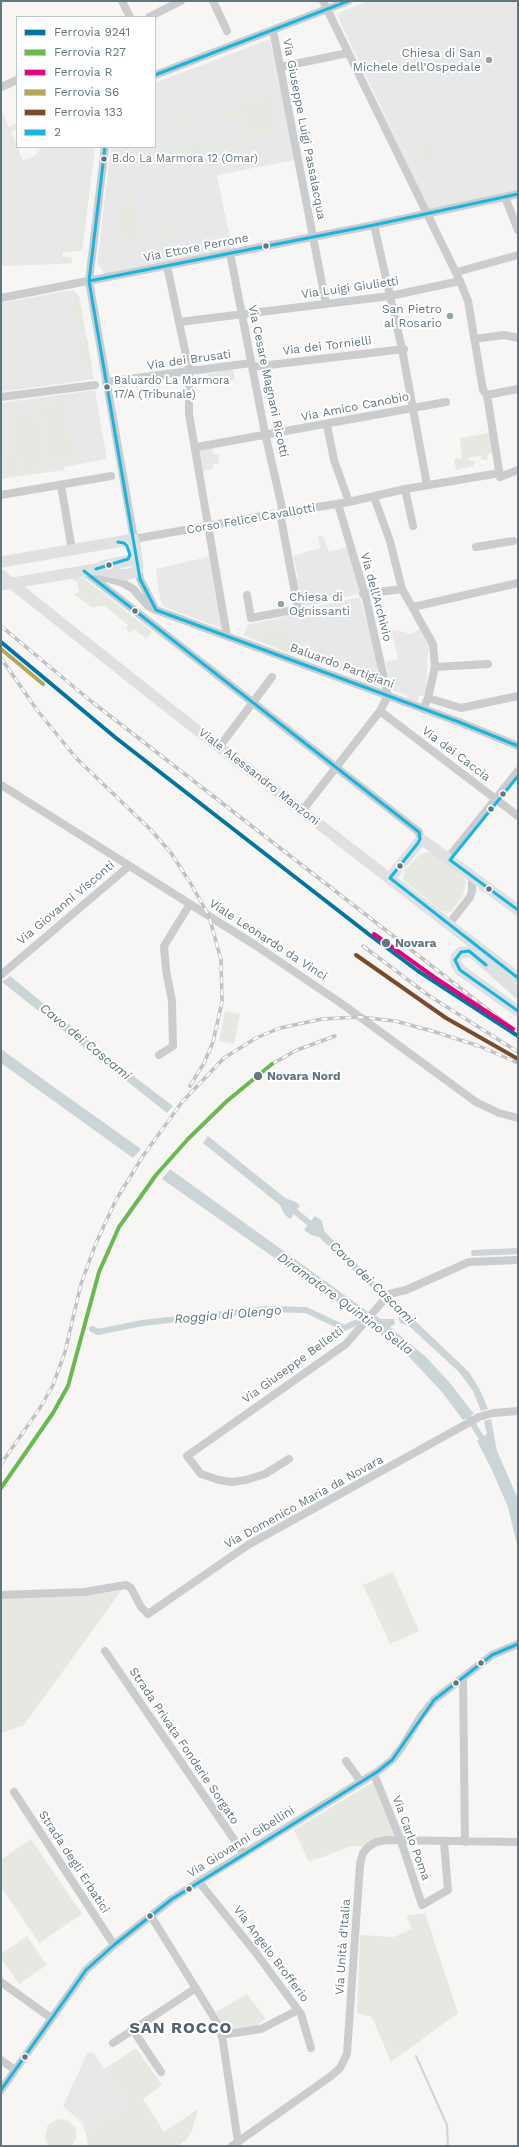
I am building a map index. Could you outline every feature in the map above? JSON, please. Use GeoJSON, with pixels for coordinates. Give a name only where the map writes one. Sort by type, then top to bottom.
{"type":"FeatureCollection","features":[{"type":"Feature","properties":{"kind":"main road","name":"Corso Felice Cavallotti"},"geometry":{"type":"LineString","coordinates":[[1,562],[134,539]]}},
{"type":"Feature","properties":{"kind":"main road"},"geometry":{"type":"LineString","coordinates":[[133,561],[134,539]]}},
{"type":"Feature","properties":{"kind":"main road"},"geometry":{"type":"LineString","coordinates":[[1,585],[96,569],[104,572],[127,575],[136,572],[128,548],[124,543],[118,542]]}},
{"type":"Feature","properties":{"kind":"main road","name":"Viale Alessandro Manzoni"},"geometry":{"type":"LineString","coordinates":[[1,575],[518,978]]}},
{"type":"Feature","properties":{"kind":"main road"},"geometry":{"type":"LineString","coordinates":[[390,878],[418,843],[428,842],[518,910]]}},
{"type":"Feature","properties":{"kind":"main road"},"geometry":{"type":"LineString","coordinates":[[518,993],[472,952],[461,952],[456,957],[456,964],[460,970],[518,1012]]}},
{"type":"Feature","properties":{"kind":"street"},"geometry":{"type":"LineString","coordinates":[[122,1],[130,16]]}},
{"type":"Feature","properties":{"kind":"street"},"geometry":{"type":"LineString","coordinates":[[151,16],[181,1]]}},
{"type":"Feature","properties":{"kind":"street"},"geometry":{"type":"LineString","coordinates":[[213,1],[227,31]]}},
{"type":"Feature","properties":{"kind":"street"},"geometry":{"type":"LineString","coordinates":[[323,1],[426,214],[456,272],[468,301],[483,390],[487,395],[500,475]]}},
{"type":"Feature","properties":{"kind":"street"},"geometry":{"type":"LineString","coordinates":[[156,75],[348,1]]}},
{"type":"Feature","properties":{"kind":"street","name":"Via Giuseppe Luigi Passalacqua"},"geometry":{"type":"LineString","coordinates":[[272,30],[326,304]]}},
{"type":"Feature","properties":{"kind":"street"},"geometry":{"type":"LineString","coordinates":[[280,67],[348,53]]}},
{"type":"Feature","properties":{"kind":"street"},"geometry":{"type":"LineString","coordinates":[[1,87],[16,80]]}},
{"type":"Feature","properties":{"kind":"street"},"geometry":{"type":"LineString","coordinates":[[1,92],[16,84]]}},
{"type":"Feature","properties":{"kind":"street"},"geometry":{"type":"LineString","coordinates":[[105,148],[89,281],[134,539]]}},
{"type":"Feature","properties":{"kind":"street","name":"Via Ettore Perrone"},"geometry":{"type":"LineString","coordinates":[[1,298],[374,225],[518,194]]}},
{"type":"Feature","properties":{"kind":"street"},"geometry":{"type":"LineString","coordinates":[[505,197],[518,230]]}},
{"type":"Feature","properties":{"kind":"street"},"geometry":{"type":"LineString","coordinates":[[374,225],[403,349],[427,485]]}},
{"type":"Feature","properties":{"kind":"street","name":"Via Cesare Magnani Ricotti"},"geometry":{"type":"LineString","coordinates":[[230,253],[282,512],[298,609],[251,618],[247,595]]}},
{"type":"Feature","properties":{"kind":"street"},"geometry":{"type":"LineString","coordinates":[[456,272],[518,255]]}},
{"type":"Feature","properties":{"kind":"street"},"geometry":{"type":"LineString","coordinates":[[167,266],[189,373],[189,414],[227,636]]}},
{"type":"Feature","properties":{"kind":"street","name":"Via Luigi Giulietti"},"geometry":{"type":"LineString","coordinates":[[179,322],[390,296],[460,282]]}},
{"type":"Feature","properties":{"kind":"street"},"geometry":{"type":"LineString","coordinates":[[474,339],[504,335],[518,338]]}},
{"type":"Feature","properties":{"kind":"street","name":"Via dei Tornielli"},"geometry":{"type":"LineString","coordinates":[[252,365],[403,349]]}},
{"type":"Feature","properties":{"kind":"street","name":"Via dei Brusati"},"geometry":{"type":"LineString","coordinates":[[106,382],[252,365]]}},
{"type":"Feature","properties":{"kind":"street"},"geometry":{"type":"LineString","coordinates":[[1,397],[95,385]]}},
{"type":"Feature","properties":{"kind":"street"},"geometry":{"type":"LineString","coordinates":[[487,395],[518,389]]}},
{"type":"Feature","properties":{"kind":"street","name":"Via Amico Canobio"},"geometry":{"type":"LineString","coordinates":[[197,447],[327,425],[446,402]]}},
{"type":"Feature","properties":{"kind":"street"},"geometry":{"type":"LineString","coordinates":[[327,425],[334,460],[349,502]]}},
{"type":"Feature","properties":{"kind":"street","name":"Corso Felice Cavallotti"},"geometry":{"type":"LineString","coordinates":[[134,539],[208,527],[282,512],[349,502],[427,485],[500,475],[518,470]]}},
{"type":"Feature","properties":{"kind":"street"},"geometry":{"type":"LineString","coordinates":[[1,495],[111,476]]}},
{"type":"Feature","properties":{"kind":"street"},"geometry":{"type":"LineString","coordinates":[[61,485],[72,550]]}},
{"type":"Feature","properties":{"kind":"street"},"geometry":{"type":"LineString","coordinates":[[405,489],[413,526]]}},
{"type":"Feature","properties":{"kind":"street"},"geometry":{"type":"LineString","coordinates":[[374,497],[390,541],[402,589],[433,644],[435,667],[428,698],[423,709]]}},
{"type":"Feature","properties":{"kind":"street","name":"Via dell'Archivio"},"geometry":{"type":"LineString","coordinates":[[338,504],[364,594],[388,696]]}},
{"type":"Feature","properties":{"kind":"street"},"geometry":{"type":"LineString","coordinates":[[476,548],[513,541]]}},
{"type":"Feature","properties":{"kind":"street"},"geometry":{"type":"LineString","coordinates":[[133,561],[140,579],[156,610]]}},
{"type":"Feature","properties":{"kind":"street"},"geometry":{"type":"LineString","coordinates":[[84,571],[418,832],[420,839],[418,843]]}},
{"type":"Feature","properties":{"kind":"street","name":"Baluardo Partigiani"},"geometry":{"type":"LineString","coordinates":[[100,583],[99,579],[102,577],[123,582],[133,589],[148,606],[156,610],[459,722],[518,746]]}},
{"type":"Feature","properties":{"kind":"street"},"geometry":{"type":"LineString","coordinates":[[413,607],[518,583]]}},
{"type":"Feature","properties":{"kind":"street"},"geometry":{"type":"LineString","coordinates":[[364,594],[402,589]]}},
{"type":"Feature","properties":{"kind":"street"},"geometry":{"type":"LineString","coordinates":[[435,667],[488,664]]}},
{"type":"Feature","properties":{"kind":"street"},"geometry":{"type":"LineString","coordinates":[[220,746],[254,703],[272,677]]}},
{"type":"Feature","properties":{"kind":"street"},"geometry":{"type":"LineString","coordinates":[[302,811],[380,711],[388,696]]}},
{"type":"Feature","properties":{"kind":"street"},"geometry":{"type":"LineString","coordinates":[[428,698],[461,708],[518,696]]}},
{"type":"Feature","properties":{"kind":"street"},"geometry":{"type":"LineString","coordinates":[[459,722],[461,708]]}},
{"type":"Feature","properties":{"kind":"street","name":"Via dei Caccia"},"geometry":{"type":"LineString","coordinates":[[380,711],[518,816]]}},
{"type":"Feature","properties":{"kind":"street"},"geometry":{"type":"LineString","coordinates":[[448,858],[518,771]]}},
{"type":"Feature","properties":{"kind":"street","name":"Viale Leonardo da Vinci"},"geometry":{"type":"LineString","coordinates":[[1,785],[190,904],[345,1006],[476,1102],[499,1113],[518,1118]]}},
{"type":"Feature","properties":{"kind":"street","name":"Via Giovanni Visconti"},"geometry":{"type":"LineString","coordinates":[[4,972],[129,866]]}},
{"type":"Feature","properties":{"kind":"street"},"geometry":{"type":"LineString","coordinates":[[449,924],[470,897],[472,891],[472,876]]}},
{"type":"Feature","properties":{"kind":"street"},"geometry":{"type":"LineString","coordinates":[[159,1055],[173,1046],[172,1001],[166,970],[164,946],[190,904]]}},
{"type":"Feature","properties":{"kind":"street","name":"Via Giuseppe Belletti"},"geometry":{"type":"LineString","coordinates":[[289,1459],[266,1474],[246,1480],[232,1482],[219,1480],[201,1474],[187,1456],[346,1344],[389,1294],[406,1290],[469,1262],[518,1260]]}},
{"type":"Feature","properties":{"kind":"street","name":"Via Domenico Maria da Novara"},"geometry":{"type":"LineString","coordinates":[[1,1595],[84,1592],[126,1585],[131,1588],[141,1606],[148,1614],[248,1545],[478,1417],[493,1413],[518,1411]]}},
{"type":"Feature","properties":{"kind":"street","name":"Via Giovanni Gibellini"},"geometry":{"type":"LineString","coordinates":[[1,2090],[86,1970],[114,1945],[151,1916],[199,1882],[361,1782],[392,1760],[427,1707],[492,1655],[518,1644]]}},
{"type":"Feature","properties":{"kind":"street","name":"Strada Privata Fonderie Sorgato"},"geometry":{"type":"LineString","coordinates":[[105,1651],[244,1854]]}},
{"type":"Feature","properties":{"kind":"street"},"geometry":{"type":"LineString","coordinates":[[463,1678],[465,1842]]}},
{"type":"Feature","properties":{"kind":"street"},"geometry":{"type":"LineString","coordinates":[[346,1761],[361,1782]]}},
{"type":"Feature","properties":{"kind":"street","name":"Via Carlo Poma"},"geometry":{"type":"LineString","coordinates":[[376,1779],[401,1841],[422,1905],[448,1890],[444,1842]]}},
{"type":"Feature","properties":{"kind":"street","name":"Strada degli Erbatici"},"geometry":{"type":"LineString","coordinates":[[14,1792],[114,1945]]}},
{"type":"Feature","properties":{"kind":"street","name":"Via Unità d'Italia"},"geometry":{"type":"LineString","coordinates":[[235,2144],[340,2068],[347,2054],[360,1864],[363,1853],[368,1847],[376,1842],[401,1841],[518,1842]]}},
{"type":"Feature","properties":{"kind":"street","name":"Via Angelo Brofferio"},"geometry":{"type":"LineString","coordinates":[[199,1882],[256,1953],[298,2010],[311,2048]]}},
{"type":"Feature","properties":{"kind":"street"},"geometry":{"type":"LineString","coordinates":[[151,1916],[196,1988],[222,2034],[235,2144]]}},
{"type":"Feature","properties":{"kind":"street"},"geometry":{"type":"LineString","coordinates":[[1,1982],[52,2018]]}},
{"type":"Feature","properties":{"kind":"street"},"geometry":{"type":"LineString","coordinates":[[113,2044],[196,1988]]}},
{"type":"Feature","properties":{"kind":"street"},"geometry":{"type":"LineString","coordinates":[[222,2034],[261,2029],[298,2010]]}},
{"type":"Feature","properties":{"kind":"street"},"geometry":{"type":"LineString","coordinates":[[133,2030],[161,2072]]}},
{"type":"Feature","properties":{"kind":"street"},"geometry":{"type":"LineString","coordinates":[[1,2060],[15,2070]]}},
{"type":"Feature","properties":{"kind":"shaded area"},"geometry":{"type":"Polygon","coordinates":[[[368,1],[518,1],[518,190],[429,210],[338,17],[341,12],[368,1]]]}},
{"type":"Feature","properties":{"kind":"shaded area"},"geometry":{"type":"Polygon","coordinates":[[[270,39],[295,160],[217,175],[232,249],[104,274],[100,266],[97,265],[111,148],[156,148],[156,83],[270,39]]]}},
{"type":"Feature","properties":{"kind":"shaded area"},"geometry":{"type":"Polygon","coordinates":[[[271,96],[279,134],[277,136],[275,132],[253,136],[238,104],[247,100],[271,96]]]}},
{"type":"Feature","properties":{"kind":"shaded area"},"geometry":{"type":"Polygon","coordinates":[[[236,106],[253,141],[150,161],[149,153],[242,136],[238,116],[221,120],[220,114],[236,106]]]}},
{"type":"Feature","properties":{"kind":"shaded area"},"geometry":{"type":"Polygon","coordinates":[[[215,110],[216,112],[200,119],[174,126],[157,123],[159,121],[215,110]]]}},
{"type":"Feature","properties":{"kind":"shaded area"},"geometry":{"type":"Polygon","coordinates":[[[3,114],[9,127],[16,124],[16,130],[11,132],[16,144],[16,148],[18,148],[23,160],[35,156],[41,148],[95,148],[82,251],[58,244],[60,264],[1,266],[1,115],[3,114]]]}},
{"type":"Feature","properties":{"kind":"shaded area"},"geometry":{"type":"Polygon","coordinates":[[[431,142],[437,157],[421,164],[415,148],[431,142]]]}},
{"type":"Feature","properties":{"kind":"shaded area"},"geometry":{"type":"Polygon","coordinates":[[[160,181],[161,183],[155,184],[165,232],[171,231],[172,235],[214,227],[214,222],[217,231],[164,241],[153,182],[160,181]]]}},
{"type":"Feature","properties":{"kind":"shaded area"},"geometry":{"type":"Polygon","coordinates":[[[124,187],[131,188],[141,241],[117,238],[124,187]]]}},
{"type":"Feature","properties":{"kind":"shaded area"},"geometry":{"type":"Polygon","coordinates":[[[76,193],[89,195],[82,251],[63,252],[62,257],[72,258],[72,263],[60,264],[58,243],[74,245],[78,230],[78,216],[73,215],[76,193]]]}},
{"type":"Feature","properties":{"kind":"shaded area"},"geometry":{"type":"Polygon","coordinates":[[[72,290],[79,296],[94,379],[1,392],[1,303],[72,290]]]}},
{"type":"Feature","properties":{"kind":"shaded area"},"geometry":{"type":"Polygon","coordinates":[[[72,290],[79,296],[85,331],[76,333],[70,299],[74,298],[72,290]]]}},
{"type":"Feature","properties":{"kind":"shaded area"},"geometry":{"type":"Polygon","coordinates":[[[87,338],[92,367],[82,369],[77,340],[87,338]]]}},
{"type":"Feature","properties":{"kind":"shaded area"},"geometry":{"type":"Polygon","coordinates":[[[233,369],[235,380],[210,385],[207,374],[233,369]]]}},
{"type":"Feature","properties":{"kind":"shaded area"},"geometry":{"type":"Polygon","coordinates":[[[95,390],[107,459],[64,467],[64,470],[1,479],[1,403],[95,390]]]}},
{"type":"Feature","properties":{"kind":"shaded area"},"geometry":{"type":"Polygon","coordinates":[[[63,400],[75,459],[50,464],[39,404],[63,400]]]}},
{"type":"Feature","properties":{"kind":"shaded area"},"geometry":{"type":"Polygon","coordinates":[[[37,413],[47,469],[20,474],[10,418],[37,413]]]}},
{"type":"Feature","properties":{"kind":"shaded area"},"geometry":{"type":"Polygon","coordinates":[[[489,433],[492,453],[487,454],[488,460],[481,460],[481,456],[468,457],[469,461],[475,461],[473,466],[456,470],[454,459],[462,458],[460,438],[489,433]]]}},
{"type":"Feature","properties":{"kind":"shaded area"},"geometry":{"type":"Polygon","coordinates":[[[213,445],[213,454],[219,455],[219,463],[213,464],[213,469],[201,472],[198,449],[213,445]]]}},
{"type":"Feature","properties":{"kind":"shaded area"},"geometry":{"type":"Polygon","coordinates":[[[14,451],[18,472],[7,474],[3,453],[14,451]]]}},
{"type":"Feature","properties":{"kind":"shaded area"},"geometry":{"type":"Polygon","coordinates":[[[318,536],[323,536],[329,552],[348,547],[362,593],[299,608],[294,579],[298,577],[293,556],[320,548],[318,536]]]}},
{"type":"Feature","properties":{"kind":"shaded area"},"geometry":{"type":"Polygon","coordinates":[[[212,556],[224,629],[164,607],[160,600],[156,569],[212,556]]]}},
{"type":"Feature","properties":{"kind":"shaded area"},"geometry":{"type":"Polygon","coordinates":[[[73,577],[84,578],[152,632],[146,639],[134,629],[131,633],[126,629],[128,625],[105,606],[91,607],[74,594],[79,592],[77,581],[74,581],[73,577]]]}},
{"type":"Feature","properties":{"kind":"shaded area"},"geometry":{"type":"Polygon","coordinates":[[[360,597],[384,684],[377,686],[303,653],[298,653],[297,656],[243,635],[248,625],[287,616],[286,613],[360,597]]]}},
{"type":"Feature","properties":{"kind":"shaded area"},"geometry":{"type":"Polygon","coordinates":[[[263,623],[299,636],[301,639],[296,652],[293,653],[256,640],[263,623]]]}},
{"type":"Feature","properties":{"kind":"shaded area"},"geometry":{"type":"Polygon","coordinates":[[[423,627],[431,645],[428,647],[430,652],[428,652],[426,695],[419,696],[417,702],[407,698],[407,695],[394,691],[390,684],[386,662],[398,659],[391,629],[411,634],[423,627]]]}},
{"type":"Feature","properties":{"kind":"shaded area"},"geometry":{"type":"Polygon","coordinates":[[[427,852],[437,855],[463,877],[466,882],[463,896],[451,912],[441,911],[403,880],[404,871],[419,855],[427,852]]]}},
{"type":"Feature","properties":{"kind":"shaded area"},"geometry":{"type":"Polygon","coordinates":[[[225,1011],[240,1014],[234,1044],[219,1041],[225,1011]]]}},
{"type":"Feature","properties":{"kind":"shaded area"},"geometry":{"type":"Polygon","coordinates":[[[393,1572],[419,1631],[390,1644],[363,1585],[393,1572]]]}},
{"type":"Feature","properties":{"kind":"shaded area"},"geometry":{"type":"Polygon","coordinates":[[[121,1591],[24,1725],[1,1733],[1,1597],[91,1594],[121,1591]]]}},
{"type":"Feature","properties":{"kind":"shaded area"},"geometry":{"type":"Polygon","coordinates":[[[375,1781],[396,1836],[379,1836],[361,1847],[352,1846],[309,1862],[294,1830],[375,1781]]]}},
{"type":"Feature","properties":{"kind":"shaded area"},"geometry":{"type":"Polygon","coordinates":[[[31,1839],[82,1914],[39,1943],[1,1887],[1,1860],[31,1839]]]}},
{"type":"Feature","properties":{"kind":"shaded area"},"geometry":{"type":"Polygon","coordinates":[[[425,1913],[458,2013],[391,2062],[372,2017],[357,2013],[360,1935],[394,1937],[412,1929],[406,1916],[425,1913]]]}},
{"type":"Feature","properties":{"kind":"shaded area"},"geometry":{"type":"Polygon","coordinates":[[[27,1936],[47,1965],[19,1984],[1,1958],[1,1954],[27,1936]]]}},
{"type":"Feature","properties":{"kind":"shaded area"},"geometry":{"type":"Polygon","coordinates":[[[247,1994],[266,2019],[260,2022],[259,2026],[225,2030],[216,2012],[247,1994]]]}},
{"type":"Feature","properties":{"kind":"shaded area"},"geometry":{"type":"Polygon","coordinates":[[[136,2048],[162,2085],[143,2099],[164,2132],[198,2109],[193,2128],[187,2139],[178,2146],[88,2146],[86,2134],[126,2104],[104,2069],[136,2048]]]}},
{"type":"Feature","properties":{"kind":"shaded area"},"geometry":{"type":"Polygon","coordinates":[[[90,2052],[94,2053],[126,2104],[86,2134],[82,2123],[63,2106],[87,2054],[90,2052]]]}},
{"type":"Feature","properties":{"kind":"shaded area"},"geometry":{"type":"Polygon","coordinates":[[[59,2119],[69,2121],[76,2129],[76,2139],[71,2146],[50,2146],[47,2143],[45,2138],[47,2127],[50,2123],[59,2119]]]}},
{"type":"Feature","properties":{"kind":"water"},"geometry":{"type":"Polygon","coordinates":[[[10,976],[115,1062],[173,1106],[167,1113],[2,982],[10,976]]]}},
{"type":"Feature","properties":{"kind":"water"},"geometry":{"type":"Polygon","coordinates":[[[1,1049],[141,1149],[133,1158],[1,1063],[1,1049]]]}},
{"type":"Feature","properties":{"kind":"water"},"geometry":{"type":"Polygon","coordinates":[[[208,1136],[285,1198],[296,1202],[300,1206],[290,1219],[285,1215],[280,1205],[203,1143],[208,1136]]]}},
{"type":"Feature","properties":{"kind":"water"},"geometry":{"type":"Polygon","coordinates":[[[170,1169],[368,1312],[363,1320],[162,1179],[170,1169]]]}},
{"type":"Feature","properties":{"kind":"water"},"geometry":{"type":"Polygon","coordinates":[[[315,1216],[322,1221],[324,1231],[386,1294],[382,1298],[319,1237],[311,1235],[304,1230],[315,1216]]]}},
{"type":"Feature","properties":{"kind":"water"},"geometry":{"type":"Polygon","coordinates":[[[390,1297],[469,1372],[479,1388],[488,1409],[481,1411],[473,1391],[459,1372],[409,1326],[400,1323],[397,1313],[386,1302],[390,1297]]]}},
{"type":"Feature","properties":{"kind":"water"},"geometry":{"type":"Polygon","coordinates":[[[372,1314],[381,1319],[394,1319],[395,1324],[390,1327],[427,1358],[450,1383],[474,1414],[463,1420],[442,1392],[409,1357],[391,1341],[365,1325],[372,1314]]]}},
{"type":"Feature","properties":{"kind":"water"},"geometry":{"type":"Polygon","coordinates":[[[491,1419],[497,1451],[518,1499],[518,1549],[508,1507],[477,1441],[487,1434],[484,1421],[491,1419]]]}},
{"type":"Feature","properties":{"kind":"waterway","name":"Cavo dei Cascami"},"geometry":{"type":"LineString","coordinates":[[290,1207],[315,1228]]}},
{"type":"Feature","properties":{"kind":"waterway","name":"Roggia di Olengo"},"geometry":{"type":"LineString","coordinates":[[474,1253],[518,1251]]}},
{"type":"Feature","properties":{"kind":"waterway","name":"Roggia di Olengo"},"geometry":{"type":"LineString","coordinates":[[92,1329],[98,1332],[142,1323],[267,1309],[306,1310],[344,1328],[360,1321]]}},
{"type":"Feature","properties":{"kind":"waterway","name":"Diramatore Quintino Sella"},"geometry":{"type":"LineString","coordinates":[[469,1418],[486,1445]]}},
{"type":"Feature","properties":{"kind":"waterway"},"geometry":{"type":"LineString","coordinates":[[416,2056],[447,2125],[448,2146]]}},
{"type":"Feature","properties":{"kind":"railway"},"geometry":{"type":"LineString","coordinates":[[1,626],[92,702],[513,1029]]}},
{"type":"Feature","properties":{"kind":"railway"},"geometry":{"type":"LineString","coordinates":[[1,658],[37,710],[76,758],[151,830],[171,853],[209,916],[221,960],[222,1002],[213,1042],[204,1063],[190,1086]]}},
{"type":"Feature","properties":{"kind":"railway"},"geometry":{"type":"LineString","coordinates":[[363,946],[428,995],[518,1052]]}},
{"type":"Feature","properties":{"kind":"railway"},"geometry":{"type":"LineString","coordinates":[[1,1464],[40,1408],[53,1385],[65,1352],[81,1284],[96,1243],[116,1200],[143,1156],[182,1102],[224,1058],[256,1038],[280,1028],[322,1019],[360,1017],[395,1021],[432,1031],[479,1046],[518,1063]]}},
{"type":"Feature","properties":{"kind":"railway"},"geometry":{"type":"LineString","coordinates":[[272,1064],[297,1050],[335,1036]]}},
{"type":"Feature","properties":{"kind":"rail line","name":"9241"},"geometry":{"type":"LineString","coordinates":[[1,642],[116,738],[371,936],[418,971],[518,1036]]}},
{"type":"Feature","properties":{"kind":"rail line","name":"S6"},"geometry":{"type":"LineString","coordinates":[[1,649],[43,684]]}},
{"type":"Feature","properties":{"kind":"rail line","name":"R"},"geometry":{"type":"LineString","coordinates":[[374,934],[434,977],[513,1029]]}},
{"type":"Feature","properties":{"kind":"rail line","name":"133"},"geometry":{"type":"LineString","coordinates":[[356,955],[446,1018],[518,1059]]}},
{"type":"Feature","properties":{"kind":"rail line","name":"R27"},"geometry":{"type":"LineString","coordinates":[[1,1488],[53,1413],[68,1386],[99,1272],[119,1227],[156,1175],[188,1139],[227,1101],[272,1064]]}},
{"type":"Feature","properties":{"kind":"transit line","name":"2"},"geometry":{"type":"LineString","coordinates":[[156,75],[348,1]]}},
{"type":"Feature","properties":{"kind":"transit line","name":"2"},"geometry":{"type":"LineString","coordinates":[[105,148],[89,281],[140,579],[156,610],[459,722],[518,746]]}},
{"type":"Feature","properties":{"kind":"transit line","name":"2"},"geometry":{"type":"LineString","coordinates":[[89,281],[374,225],[518,194]]}},
{"type":"Feature","properties":{"kind":"transit line","name":"2"},"geometry":{"type":"LineString","coordinates":[[96,569],[128,559],[130,555],[127,546],[124,543],[118,542]]}},
{"type":"Feature","properties":{"kind":"transit line","name":"2"},"geometry":{"type":"LineString","coordinates":[[84,571],[419,832],[420,839],[418,843],[390,878],[518,978]]}},
{"type":"Feature","properties":{"kind":"transit line","name":"2"},"geometry":{"type":"LineString","coordinates":[[518,776],[450,860],[518,910]]}},
{"type":"Feature","properties":{"kind":"transit line","name":"2"},"geometry":{"type":"LineString","coordinates":[[486,965],[469,951],[461,952],[455,960],[460,970],[518,1011]]}},
{"type":"Feature","properties":{"kind":"transit line","name":"2"},"geometry":{"type":"LineString","coordinates":[[1,2090],[86,1970],[114,1945],[172,1899],[377,1772],[392,1760],[434,1700],[492,1655],[518,1644]]}},
{"type":"Feature","properties":{"kind":"place","name":"Chiesa di San Michele dell'Ospedale"},"geometry":{"type":"Point","coordinates":[489,60]}},
{"type":"Feature","properties":{"kind":"place","name":"B.do La Marmora 12 (Omar)"},"geometry":{"type":"Point","coordinates":[104,159]}},
{"type":"Feature","properties":{"kind":"place","name":"San Pietro al Rosario"},"geometry":{"type":"Point","coordinates":[450,316]}},
{"type":"Feature","properties":{"kind":"place","name":"Baluardo La Marmora 17/A (Tribunale)"},"geometry":{"type":"Point","coordinates":[107,387]}},
{"type":"Feature","properties":{"kind":"place","name":"Chiesa di Ognissanti"},"geometry":{"type":"Point","coordinates":[281,604]}},
{"type":"Feature","properties":{"kind":"place","name":"Novara"},"geometry":{"type":"Point","coordinates":[386,943]}},
{"type":"Feature","properties":{"kind":"place","name":"Novara Nord"},"geometry":{"type":"Point","coordinates":[258,1076]}},
{"type":"Feature","properties":{"kind":"district","name":"SAN ROCCO"},"geometry":{"type":"Point","coordinates":[181,2028]}}]}
